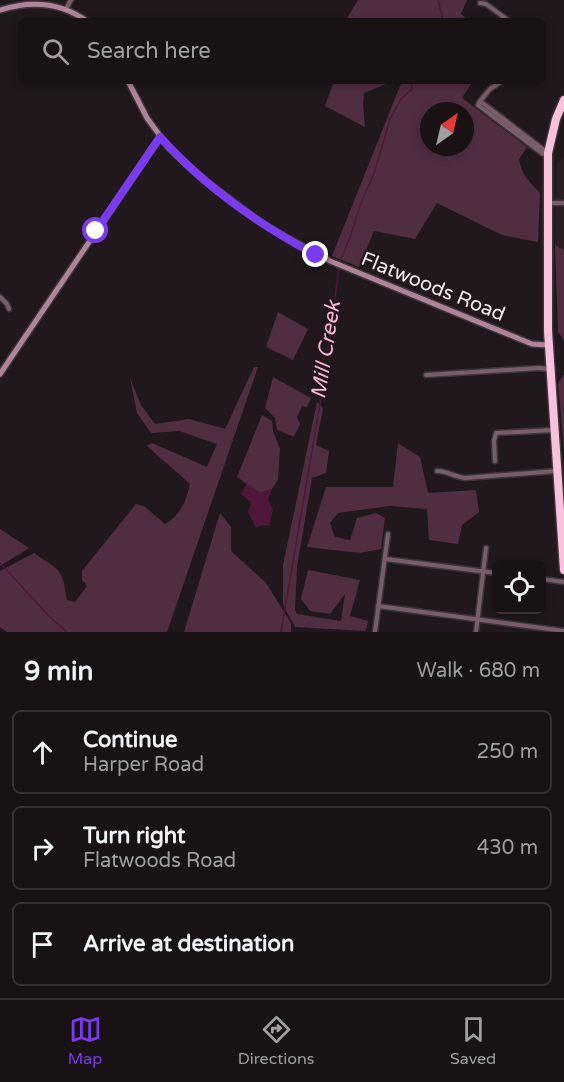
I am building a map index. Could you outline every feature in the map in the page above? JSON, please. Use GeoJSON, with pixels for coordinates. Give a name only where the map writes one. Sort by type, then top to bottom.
{"type":"FeatureCollection","features":[{"type":"Feature","properties":{"kind":"highway"},"geometry":{"type":"LineString","coordinates":[[563,105],[548,153],[548,345],[564,570]]}},
{"type":"Feature","properties":{"kind":"street"},"geometry":{"type":"LineString","coordinates":[[66,9],[71,0]]}},
{"type":"Feature","properties":{"kind":"street"},"geometry":{"type":"LineString","coordinates":[[480,3],[486,4],[504,18]]}},
{"type":"Feature","properties":{"kind":"street"},"geometry":{"type":"LineString","coordinates":[[0,10],[36,4],[66,9],[82,18]]}},
{"type":"Feature","properties":{"kind":"street","name":"Flatwoods Road"},"geometry":{"type":"LineString","coordinates":[[130,84],[147,118],[160,137],[185,164],[246,213],[286,239],[330,261],[532,345],[548,345]]}},
{"type":"Feature","properties":{"kind":"street"},"geometry":{"type":"LineString","coordinates":[[498,84],[490,89],[477,105],[543,154],[548,153]]}},
{"type":"Feature","properties":{"kind":"street"},"geometry":{"type":"LineString","coordinates":[[0,374],[160,137]]}},
{"type":"Feature","properties":{"kind":"street"},"geometry":{"type":"LineString","coordinates":[[548,203],[564,203]]}},
{"type":"Feature","properties":{"kind":"street"},"geometry":{"type":"LineString","coordinates":[[0,297],[9,309]]}},
{"type":"Feature","properties":{"kind":"street"},"geometry":{"type":"LineString","coordinates":[[426,375],[550,369]]}},
{"type":"Feature","properties":{"kind":"street"},"geometry":{"type":"LineString","coordinates":[[495,461],[494,437],[496,433],[555,430]]}},
{"type":"Feature","properties":{"kind":"street"},"geometry":{"type":"LineString","coordinates":[[437,471],[447,471],[458,478],[465,478],[557,471]]}},
{"type":"Feature","properties":{"kind":"street"},"geometry":{"type":"LineString","coordinates":[[375,632],[388,534]]}},
{"type":"Feature","properties":{"kind":"street"},"geometry":{"type":"LineString","coordinates":[[476,632],[486,548]]}},
{"type":"Feature","properties":{"kind":"street"},"geometry":{"type":"LineString","coordinates":[[385,559],[492,572]]}},
{"type":"Feature","properties":{"kind":"street"},"geometry":{"type":"LineString","coordinates":[[546,580],[564,582]]}},
{"type":"Feature","properties":{"kind":"street"},"geometry":{"type":"LineString","coordinates":[[378,606],[564,631]]}},
{"type":"Feature","properties":{"kind":"shaded area"},"geometry":{"type":"Polygon","coordinates":[[[358,0],[467,0],[461,14],[466,18],[347,18],[358,0]]]}},
{"type":"Feature","properties":{"kind":"shaded area"},"geometry":{"type":"Polygon","coordinates":[[[333,84],[386,84],[364,93],[365,127],[325,106],[333,84]]]}},
{"type":"Feature","properties":{"kind":"shaded area"},"geometry":{"type":"Polygon","coordinates":[[[401,84],[471,84],[462,98],[467,102],[420,102],[420,156],[474,156],[474,107],[527,147],[519,159],[524,174],[540,193],[538,242],[502,235],[437,203],[415,239],[374,231],[359,267],[332,256],[401,84]]]}},
{"type":"Feature","properties":{"kind":"shaded area"},"geometry":{"type":"Polygon","coordinates":[[[564,156],[564,250],[555,245],[557,162],[564,156]]]}},
{"type":"Feature","properties":{"kind":"shaded area"},"geometry":{"type":"Polygon","coordinates":[[[555,245],[564,250],[564,340],[558,332],[555,245]]]}},
{"type":"Feature","properties":{"kind":"shaded area"},"geometry":{"type":"Polygon","coordinates":[[[278,312],[308,329],[293,360],[266,347],[278,312]]]}},
{"type":"Feature","properties":{"kind":"shaded area"},"geometry":{"type":"Polygon","coordinates":[[[254,367],[258,367],[167,632],[7,632],[0,627],[0,571],[34,553],[59,572],[67,600],[75,602],[87,586],[82,580],[82,571],[136,504],[144,506],[165,524],[179,512],[185,502],[190,484],[147,446],[152,443],[207,467],[217,444],[179,431],[151,433],[137,413],[130,378],[141,405],[155,424],[189,419],[225,429],[254,367]]]}},
{"type":"Feature","properties":{"kind":"shaded area"},"geometry":{"type":"Polygon","coordinates":[[[564,374],[564,450],[558,383],[564,374]]]}},
{"type":"Feature","properties":{"kind":"shaded area"},"geometry":{"type":"Polygon","coordinates":[[[273,377],[311,398],[307,407],[302,406],[297,417],[300,424],[294,437],[277,430],[275,418],[265,408],[273,377]]]}},
{"type":"Feature","properties":{"kind":"shaded area"},"geometry":{"type":"Polygon","coordinates":[[[317,402],[323,408],[316,445],[329,451],[326,473],[312,478],[297,567],[295,610],[297,614],[341,621],[345,594],[330,614],[310,611],[301,599],[308,570],[360,580],[350,616],[368,621],[366,631],[295,627],[283,605],[283,565],[317,402]]]}},
{"type":"Feature","properties":{"kind":"shaded area"},"geometry":{"type":"Polygon","coordinates":[[[262,415],[272,421],[280,449],[278,480],[272,489],[260,493],[237,477],[262,415]]]}},
{"type":"Feature","properties":{"kind":"shaded area"},"geometry":{"type":"Polygon","coordinates":[[[398,443],[420,457],[428,493],[476,490],[479,512],[462,525],[458,544],[429,540],[427,509],[390,506],[338,513],[330,523],[335,537],[350,540],[357,518],[376,513],[385,518],[381,549],[360,553],[307,547],[326,487],[393,487],[398,443]]]}},
{"type":"Feature","properties":{"kind":"shaded area"},"geometry":{"type":"Polygon","coordinates":[[[247,483],[260,493],[272,489],[268,499],[273,510],[269,526],[263,525],[256,528],[248,512],[251,502],[241,494],[247,483]]]}},
{"type":"Feature","properties":{"kind":"shaded area"},"geometry":{"type":"Polygon","coordinates":[[[220,513],[231,527],[231,551],[266,583],[291,623],[291,632],[184,632],[220,513]]]}},
{"type":"Feature","properties":{"kind":"shaded area"},"geometry":{"type":"Polygon","coordinates":[[[0,529],[29,548],[0,566],[0,529]]]}},
{"type":"Feature","properties":{"kind":"waterway","name":"Mill Creek"},"geometry":{"type":"LineString","coordinates":[[438,0],[441,18]]}},
{"type":"Feature","properties":{"kind":"waterway","name":"Mill Creek"},"geometry":{"type":"LineString","coordinates":[[340,262],[362,200],[374,174],[390,119],[401,99],[412,89],[411,84]]}},
{"type":"Feature","properties":{"kind":"waterway","name":"Mill Creek"},"geometry":{"type":"LineString","coordinates":[[281,632],[323,387],[322,363],[328,350],[339,267]]}},
{"type":"Feature","properties":{"kind":"waterway"},"geometry":{"type":"LineString","coordinates":[[0,563],[67,632]]}},
{"type":"Feature","properties":{"kind":"route"},"geometry":{"type":"LineString","coordinates":[[96,231],[160,137],[185,164],[246,213],[316,255]]}}]}
